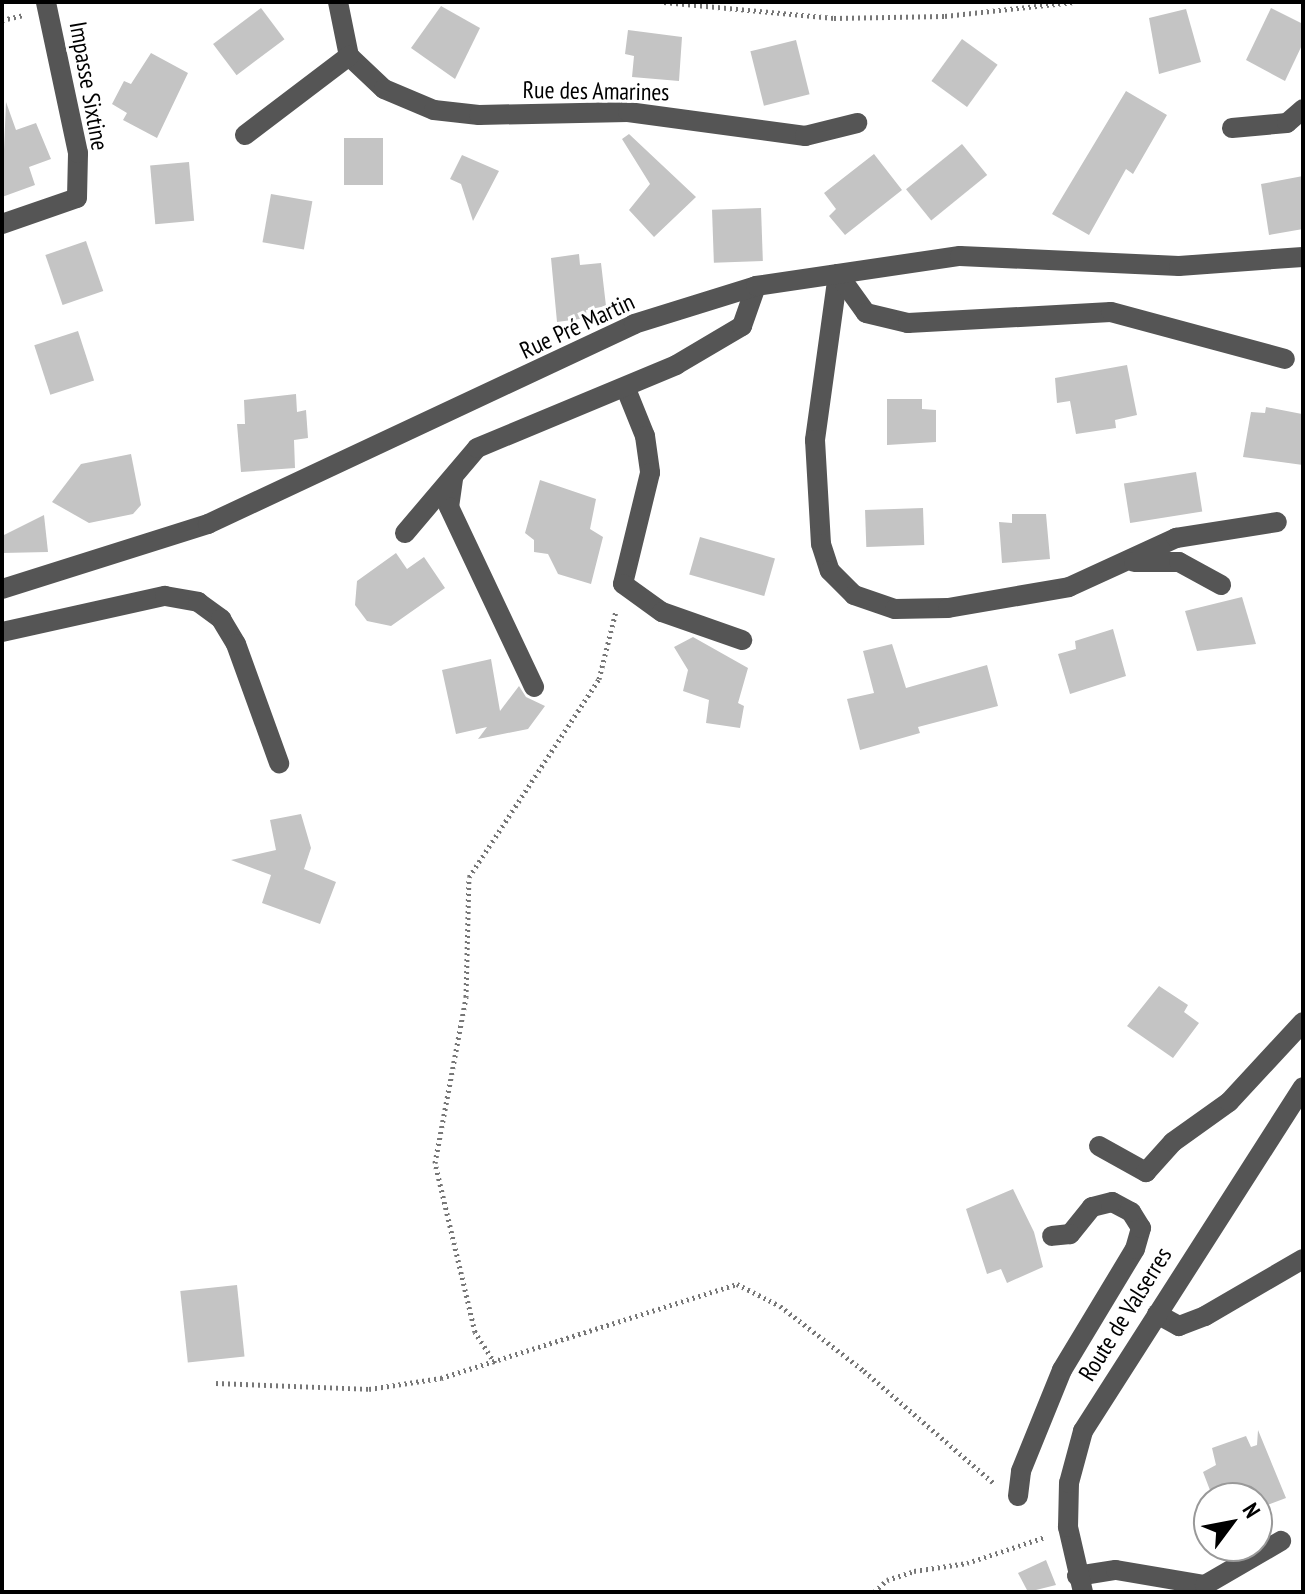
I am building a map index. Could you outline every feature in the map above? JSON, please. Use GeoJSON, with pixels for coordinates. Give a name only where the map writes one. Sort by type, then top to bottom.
{"type":"FeatureCollection","features":[{"type":"Feature","properties":{"kind":"street","name":"Impasse Sixtine"},"geometry":{"type":"LineString","coordinates":[[2,224],[77,198],[78,153],[46,2]]}},
{"type":"Feature","properties":{"kind":"street"},"geometry":{"type":"LineString","coordinates":[[245,135],[349,56],[338,2]]}},
{"type":"Feature","properties":{"kind":"street","name":"Rue des Amarines"},"geometry":{"type":"LineString","coordinates":[[349,56],[384,89],[434,110],[479,115],[628,112],[805,136],[857,123]]}},
{"type":"Feature","properties":{"kind":"street"},"geometry":{"type":"LineString","coordinates":[[1232,128],[1287,123],[1303,109]]}},
{"type":"Feature","properties":{"kind":"street","name":"Rue Pré Martin"},"geometry":{"type":"LineString","coordinates":[[2,589],[208,524],[634,324],[756,286],[960,256],[1179,266],[1300,259]]}},
{"type":"Feature","properties":{"kind":"street"},"geometry":{"type":"LineString","coordinates":[[838,274],[866,313],[908,323],[1111,312],[1285,359]]}},
{"type":"Feature","properties":{"kind":"street"},"geometry":{"type":"LineString","coordinates":[[838,274],[815,440],[821,544],[830,571],[854,595],[895,609],[948,608],[1069,587],[1130,562],[1176,538],[1277,522]]}},
{"type":"Feature","properties":{"kind":"street"},"geometry":{"type":"LineString","coordinates":[[405,533],[477,448],[626,389],[742,326],[756,286]]}},
{"type":"Feature","properties":{"kind":"street"},"geometry":{"type":"LineString","coordinates":[[626,389],[645,436],[650,473],[623,584],[662,612],[742,640]]}},
{"type":"Feature","properties":{"kind":"street"},"geometry":{"type":"LineString","coordinates":[[453,479],[449,507],[534,687]]}},
{"type":"Feature","properties":{"kind":"street"},"geometry":{"type":"LineString","coordinates":[[1130,562],[1179,562],[1221,585]]}},
{"type":"Feature","properties":{"kind":"street"},"geometry":{"type":"LineString","coordinates":[[2,632],[165,596],[198,602],[221,619],[236,644],[279,763]]}},
{"type":"Feature","properties":{"kind":"street"},"geometry":{"type":"LineString","coordinates":[[1099,1146],[1146,1172],[1173,1142],[1229,1102],[1303,1022]]}},
{"type":"Feature","properties":{"kind":"street","name":"Route de Valserres"},"geometry":{"type":"LineString","coordinates":[[1080,1584],[1068,1527],[1069,1483],[1083,1431],[1303,1087]]}},
{"type":"Feature","properties":{"kind":"street"},"geometry":{"type":"LineString","coordinates":[[1018,1496],[1021,1471],[1062,1370],[1135,1249],[1141,1228],[1131,1212],[1112,1202],[1092,1207],[1070,1234],[1052,1236]]}},
{"type":"Feature","properties":{"kind":"street"},"geometry":{"type":"LineString","coordinates":[[1157,1314],[1179,1326],[1205,1316],[1303,1259]]}},
{"type":"Feature","properties":{"kind":"street"},"geometry":{"type":"LineString","coordinates":[[1080,1584],[1116,1570],[1205,1585],[1281,1541]]}},
{"type":"Feature","properties":{"kind":"path"},"geometry":{"type":"LineString","coordinates":[[664,2],[834,18],[945,16],[1074,2]]}},
{"type":"Feature","properties":{"kind":"path"},"geometry":{"type":"LineString","coordinates":[[495,1363],[475,1332],[435,1163],[466,997],[469,877],[599,679],[623,584]]}},
{"type":"Feature","properties":{"kind":"path"},"geometry":{"type":"LineString","coordinates":[[216,1383],[369,1389],[495,1363],[737,1284],[780,1306],[864,1371],[987,1481],[1018,1496]]}},
{"type":"Feature","properties":{"kind":"path"},"geometry":{"type":"LineString","coordinates":[[874,1592],[887,1580],[914,1571],[967,1563],[1043,1538]]}},
{"type":"Feature","properties":{"kind":"building"},"geometry":{"type":"Polygon","coordinates":[[[441,6],[480,28],[455,79],[411,48],[441,6]]]}},
{"type":"Feature","properties":{"kind":"building"},"geometry":{"type":"Polygon","coordinates":[[[261,8],[284,39],[237,75],[213,44],[261,8]]]}},
{"type":"Feature","properties":{"kind":"building"},"geometry":{"type":"Polygon","coordinates":[[[1271,8],[1303,24],[1303,43],[1285,81],[1246,60],[1271,8]]]}},
{"type":"Feature","properties":{"kind":"building"},"geometry":{"type":"Polygon","coordinates":[[[1186,9],[1201,62],[1159,74],[1149,18],[1186,9]]]}},
{"type":"Feature","properties":{"kind":"building"},"geometry":{"type":"Polygon","coordinates":[[[628,30],[682,37],[679,81],[632,77],[634,56],[625,54],[628,30]]]}},
{"type":"Feature","properties":{"kind":"building"},"geometry":{"type":"Polygon","coordinates":[[[962,39],[998,65],[967,107],[931,81],[962,39]]]}},
{"type":"Feature","properties":{"kind":"building"},"geometry":{"type":"Polygon","coordinates":[[[796,40],[810,94],[764,106],[750,51],[796,40]]]}},
{"type":"Feature","properties":{"kind":"building"},"geometry":{"type":"Polygon","coordinates":[[[151,53],[188,73],[157,138],[123,120],[127,113],[112,104],[124,81],[131,84],[151,53]]]}},
{"type":"Feature","properties":{"kind":"building"},"geometry":{"type":"Polygon","coordinates":[[[1126,91],[1167,115],[1133,174],[1126,169],[1089,235],[1052,214],[1126,91]]]}},
{"type":"Feature","properties":{"kind":"building"},"geometry":{"type":"Polygon","coordinates":[[[6,102],[16,130],[36,123],[51,159],[29,167],[35,185],[2,197],[6,102]]]}},
{"type":"Feature","properties":{"kind":"building"},"geometry":{"type":"Polygon","coordinates":[[[629,134],[696,197],[654,237],[629,210],[650,184],[622,139],[629,134]]]}},
{"type":"Feature","properties":{"kind":"building"},"geometry":{"type":"Polygon","coordinates":[[[344,138],[383,138],[383,185],[344,185],[344,138]]]}},
{"type":"Feature","properties":{"kind":"building"},"geometry":{"type":"Polygon","coordinates":[[[962,144],[987,175],[931,220],[906,189],[962,144]]]}},
{"type":"Feature","properties":{"kind":"building"},"geometry":{"type":"Polygon","coordinates":[[[874,154],[902,190],[845,235],[829,216],[836,209],[824,193],[874,154]]]}},
{"type":"Feature","properties":{"kind":"building"},"geometry":{"type":"Polygon","coordinates":[[[462,155],[499,171],[473,221],[461,184],[450,179],[462,155]]]}},
{"type":"Feature","properties":{"kind":"building"},"geometry":{"type":"Polygon","coordinates":[[[189,162],[194,221],[155,224],[150,165],[189,162]]]}},
{"type":"Feature","properties":{"kind":"building"},"geometry":{"type":"Polygon","coordinates":[[[1303,176],[1303,229],[1269,235],[1261,184],[1303,176]]]}},
{"type":"Feature","properties":{"kind":"building"},"geometry":{"type":"Polygon","coordinates":[[[271,194],[312,201],[304,250],[262,242],[271,194]]]}},
{"type":"Feature","properties":{"kind":"building"},"geometry":{"type":"Polygon","coordinates":[[[761,208],[763,261],[714,263],[712,210],[761,208]]]}},
{"type":"Feature","properties":{"kind":"building"},"geometry":{"type":"Polygon","coordinates":[[[86,241],[103,291],[63,305],[45,255],[86,241]]]}},
{"type":"Feature","properties":{"kind":"building"},"geometry":{"type":"Polygon","coordinates":[[[579,254],[580,265],[601,263],[606,306],[586,310],[587,318],[557,322],[551,258],[579,254]]]}},
{"type":"Feature","properties":{"kind":"building"},"geometry":{"type":"Polygon","coordinates":[[[78,331],[94,380],[50,395],[34,345],[78,331]]]}},
{"type":"Feature","properties":{"kind":"building"},"geometry":{"type":"Polygon","coordinates":[[[1127,365],[1137,415],[1115,420],[1116,428],[1076,434],[1070,401],[1057,403],[1055,378],[1127,365]]]}},
{"type":"Feature","properties":{"kind":"building"},"geometry":{"type":"Polygon","coordinates":[[[296,394],[297,412],[306,410],[308,438],[294,440],[295,468],[241,472],[237,424],[245,424],[244,400],[296,394]]]}},
{"type":"Feature","properties":{"kind":"building"},"geometry":{"type":"Polygon","coordinates":[[[887,399],[922,399],[922,409],[936,410],[936,442],[887,445],[887,399]]]}},
{"type":"Feature","properties":{"kind":"building"},"geometry":{"type":"Polygon","coordinates":[[[1266,407],[1302,414],[1303,465],[1243,457],[1251,412],[1265,413],[1266,407]]]}},
{"type":"Feature","properties":{"kind":"building"},"geometry":{"type":"Polygon","coordinates":[[[131,454],[141,505],[133,514],[89,523],[52,502],[81,464],[131,454]]]}},
{"type":"Feature","properties":{"kind":"building"},"geometry":{"type":"Polygon","coordinates":[[[1196,472],[1202,512],[1130,523],[1124,483],[1196,472]]]}},
{"type":"Feature","properties":{"kind":"building"},"geometry":{"type":"Polygon","coordinates":[[[540,480],[596,499],[590,529],[603,537],[591,584],[558,574],[548,554],[534,552],[534,540],[525,533],[540,480]]]}},
{"type":"Feature","properties":{"kind":"building"},"geometry":{"type":"Polygon","coordinates":[[[923,508],[924,545],[866,547],[865,510],[923,508]]]}},
{"type":"Feature","properties":{"kind":"building"},"geometry":{"type":"Polygon","coordinates":[[[1012,514],[1046,514],[1050,559],[1002,563],[999,522],[1012,523],[1012,514]]]}},
{"type":"Feature","properties":{"kind":"building"},"geometry":{"type":"Polygon","coordinates":[[[44,515],[48,552],[2,553],[2,536],[44,515]]]}},
{"type":"Feature","properties":{"kind":"building"},"geometry":{"type":"Polygon","coordinates":[[[700,537],[775,558],[764,596],[689,574],[700,537]]]}},
{"type":"Feature","properties":{"kind":"building"},"geometry":{"type":"Polygon","coordinates":[[[396,553],[407,569],[424,557],[445,588],[391,626],[367,621],[355,605],[357,581],[396,553]]]}},
{"type":"Feature","properties":{"kind":"building"},"geometry":{"type":"Polygon","coordinates":[[[1242,597],[1256,644],[1197,651],[1185,611],[1242,597]]]}},
{"type":"Feature","properties":{"kind":"building"},"geometry":{"type":"Polygon","coordinates":[[[1113,629],[1126,676],[1070,694],[1058,654],[1076,649],[1075,641],[1113,629]]]}},
{"type":"Feature","properties":{"kind":"building"},"geometry":{"type":"Polygon","coordinates":[[[693,637],[748,668],[738,703],[744,706],[740,728],[706,723],[709,700],[683,691],[688,670],[674,647],[693,637]]]}},
{"type":"Feature","properties":{"kind":"building"},"geometry":{"type":"Polygon","coordinates":[[[892,644],[906,688],[987,665],[998,706],[918,727],[920,733],[860,750],[847,699],[874,693],[863,651],[892,644]]]}},
{"type":"Feature","properties":{"kind":"building"},"geometry":{"type":"Polygon","coordinates":[[[491,659],[500,711],[519,686],[526,697],[545,706],[528,729],[478,739],[487,727],[456,734],[442,670],[491,659]]]}},
{"type":"Feature","properties":{"kind":"building"},"geometry":{"type":"Polygon","coordinates":[[[301,814],[311,848],[304,869],[336,882],[320,924],[262,903],[271,875],[231,860],[276,850],[270,820],[301,814]]]}},
{"type":"Feature","properties":{"kind":"building"},"geometry":{"type":"Polygon","coordinates":[[[1159,986],[1188,1005],[1184,1012],[1199,1023],[1173,1058],[1127,1026],[1159,986]]]}},
{"type":"Feature","properties":{"kind":"building"},"geometry":{"type":"Polygon","coordinates":[[[1013,1189],[1034,1232],[1043,1267],[1007,1283],[1001,1269],[987,1274],[966,1209],[1013,1189]]]}},
{"type":"Feature","properties":{"kind":"building"},"geometry":{"type":"Polygon","coordinates":[[[237,1285],[245,1357],[188,1363],[180,1291],[237,1285]]]}},
{"type":"Feature","properties":{"kind":"building"},"geometry":{"type":"Polygon","coordinates":[[[1258,1430],[1286,1498],[1273,1503],[1273,1482],[1207,1482],[1203,1472],[1216,1465],[1212,1448],[1246,1436],[1251,1447],[1257,1445],[1258,1430]]]}},
{"type":"Feature","properties":{"kind":"building"},"geometry":{"type":"Polygon","coordinates":[[[1046,1560],[1056,1585],[1028,1592],[1018,1573],[1046,1560]]]}}]}
